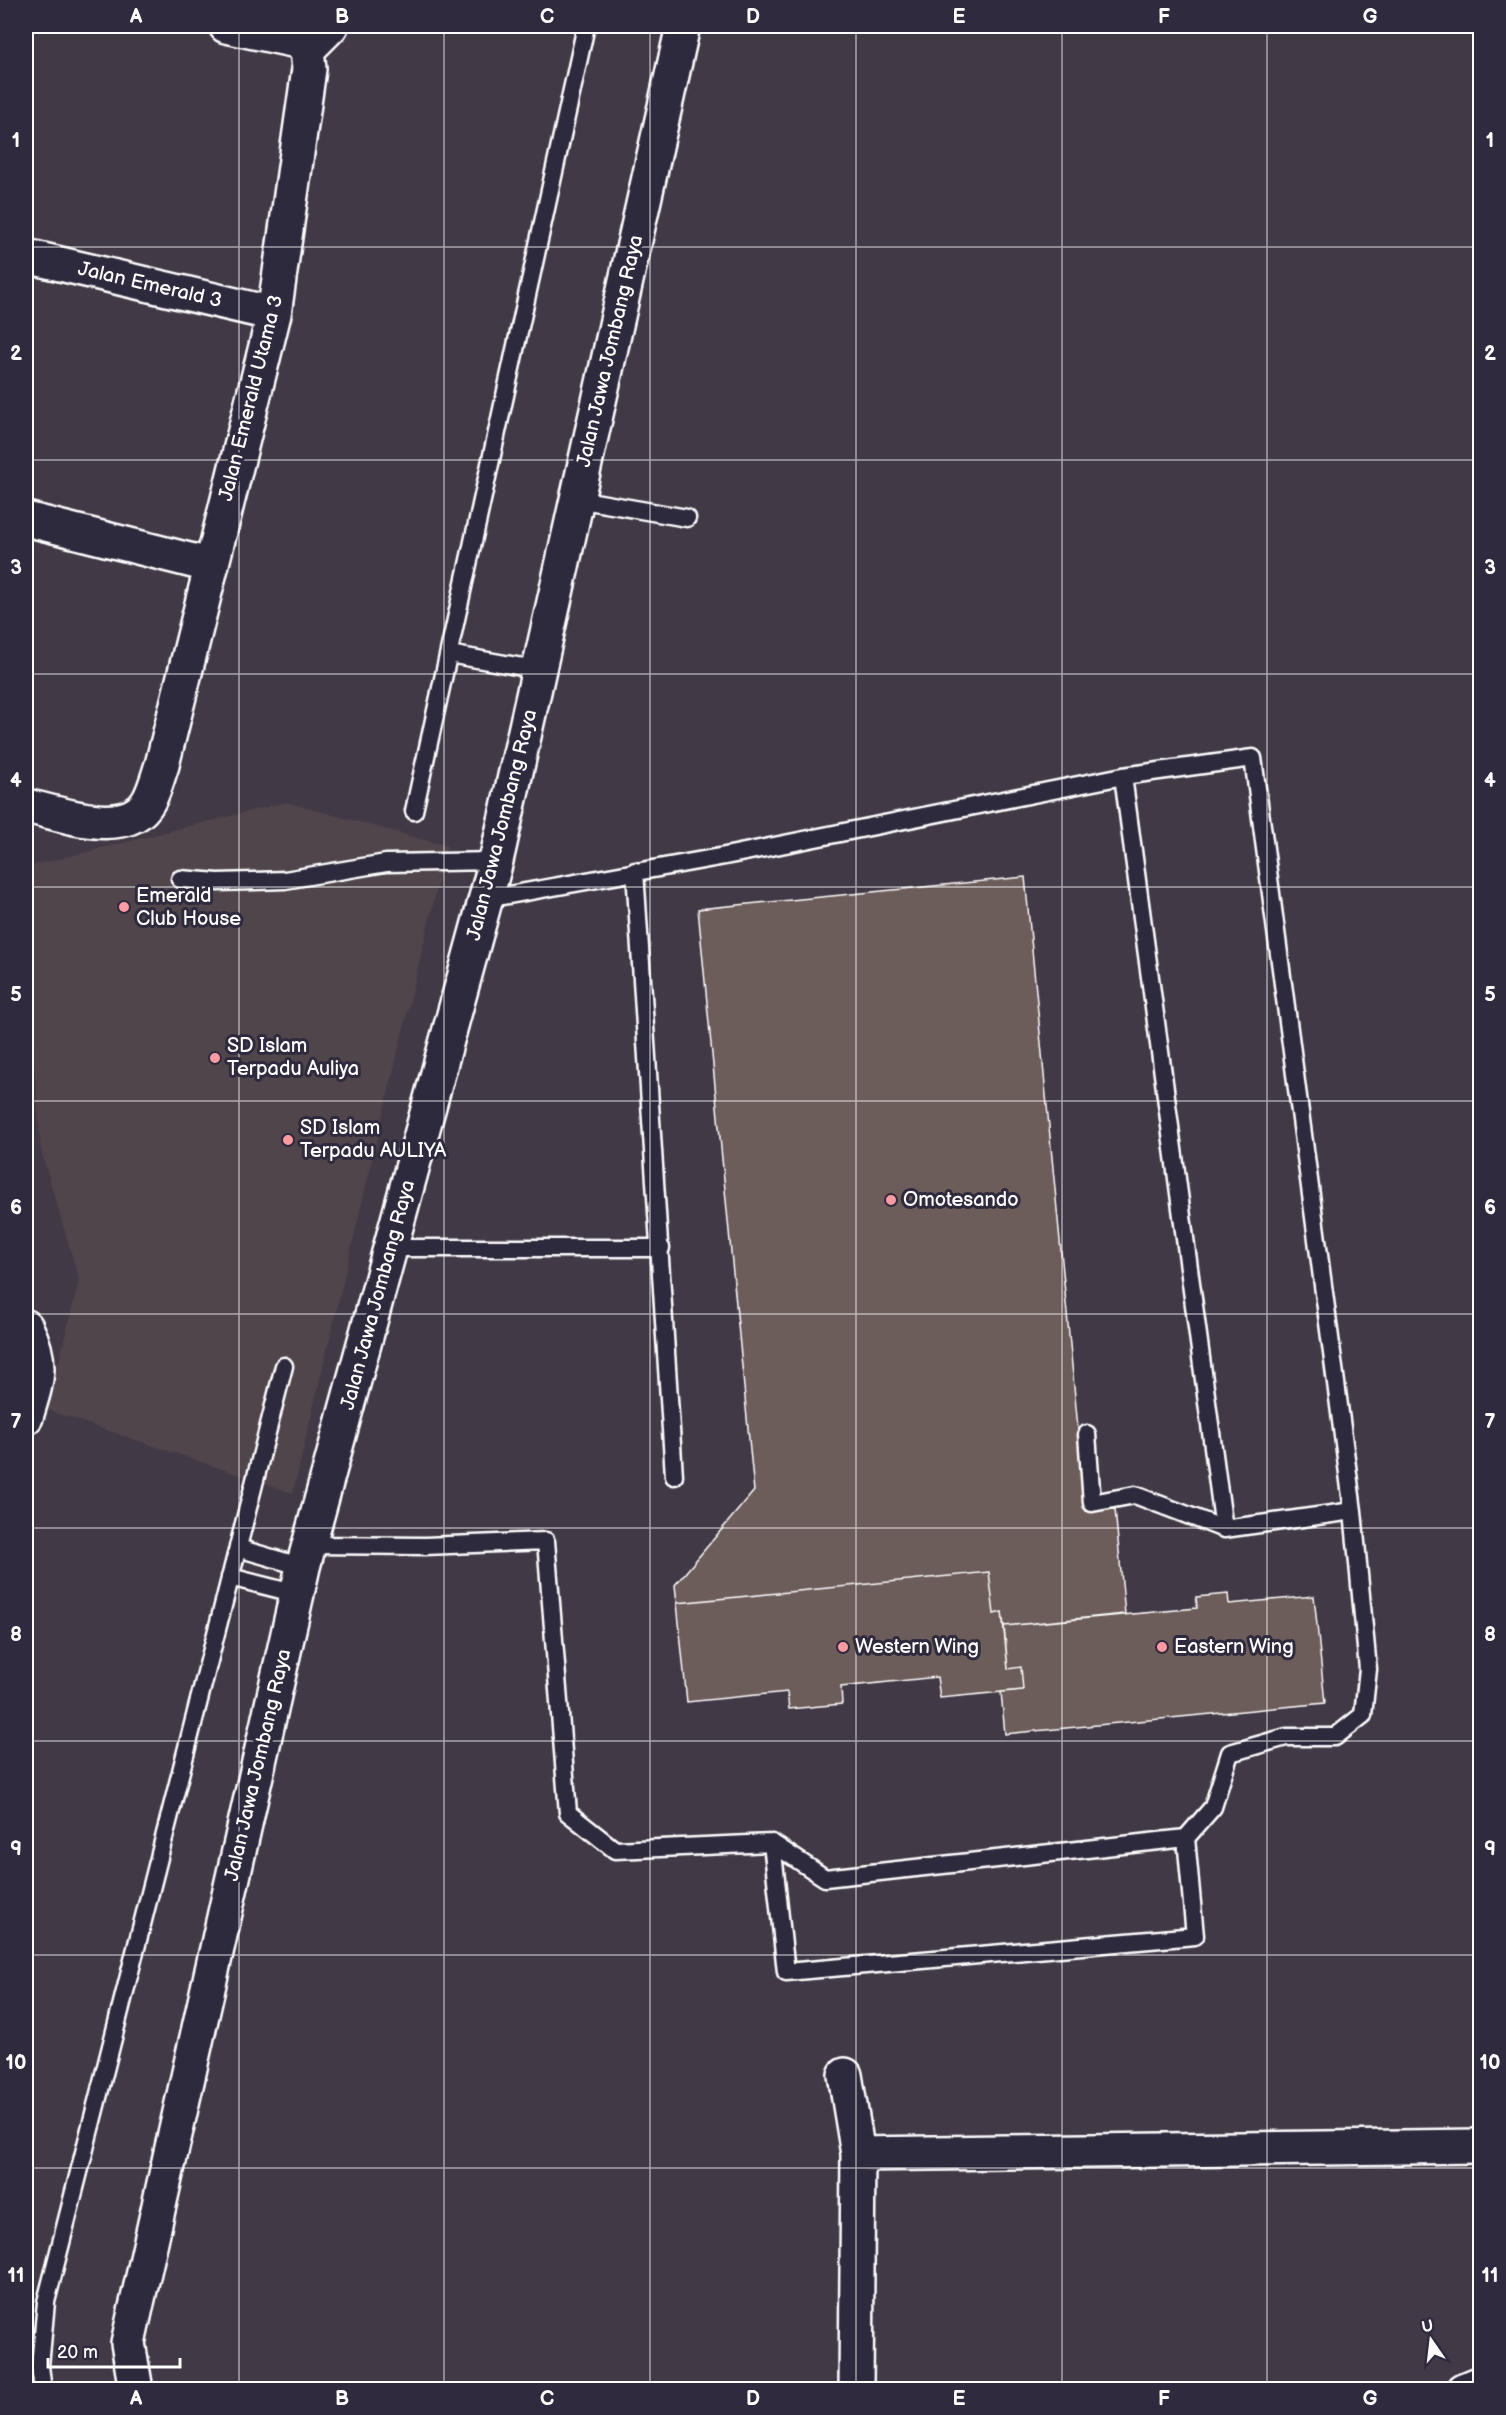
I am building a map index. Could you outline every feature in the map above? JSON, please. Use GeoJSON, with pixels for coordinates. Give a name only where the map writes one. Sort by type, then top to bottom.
{"type":"FeatureCollection","features":[{"type":"Feature","properties":{"kind":"street"},"geometry":{"type":"LineString","coordinates":[[226,26],[297,41],[307,50],[331,26]]}},
{"type":"Feature","properties":{"kind":"street","name":"Jalan Jawa Jombang Raya"},"geometry":{"type":"LineString","coordinates":[[136,2390],[128,2343],[303,1568],[496,861],[683,26]]}},
{"type":"Feature","properties":{"kind":"street","name":"Jalan Emerald Utama 3"},"geometry":{"type":"LineString","coordinates":[[26,806],[105,824],[132,818],[149,801],[162,765],[209,566],[273,314],[309,69],[307,50]]}},
{"type":"Feature","properties":{"kind":"street","name":"Jalan Emerald 3"},"geometry":{"type":"LineString","coordinates":[[26,256],[273,314]]}},
{"type":"Feature","properties":{"kind":"street"},"geometry":{"type":"LineString","coordinates":[[26,519],[209,566]]}},
{"type":"Feature","properties":{"kind":"street"},"geometry":{"type":"LineString","coordinates":[[26,1327],[37,1350],[39,1373],[26,1417]]}},
{"type":"Feature","properties":{"kind":"street"},"geometry":{"type":"LineString","coordinates":[[845,2075],[858,2154],[856,2390]]}},
{"type":"Feature","properties":{"kind":"street"},"geometry":{"type":"LineString","coordinates":[[858,2154],[1480,2146]]}},
{"type":"Feature","properties":{"kind":"street"},"geometry":{"type":"LineString","coordinates":[[1463,2390],[1480,2383]]}},
{"type":"Feature","properties":{"kind":"lane"},"geometry":{"type":"LineString","coordinates":[[414,811],[586,26]]}},
{"type":"Feature","properties":{"kind":"lane"},"geometry":{"type":"LineString","coordinates":[[577,499],[687,519]]}},
{"type":"Feature","properties":{"kind":"lane"},"geometry":{"type":"LineString","coordinates":[[448,654],[539,670]]}},
{"type":"Feature","properties":{"kind":"lane"},"geometry":{"type":"LineString","coordinates":[[230,1577],[303,1568],[424,1546],[546,1541],[568,1813],[615,1850],[772,1843],[825,1878],[1186,1838],[1213,1807],[1230,1753],[1286,1737],[1335,1737],[1363,1715],[1368,1669],[1353,1511],[1252,758],[1123,776],[725,856],[486,899]]}},
{"type":"Feature","properties":{"kind":"lane"},"geometry":{"type":"LineString","coordinates":[[1123,776],[1224,1529]]}},
{"type":"Feature","properties":{"kind":"lane"},"geometry":{"type":"LineString","coordinates":[[180,879],[285,880],[386,863],[496,861]]}},
{"type":"Feature","properties":{"kind":"lane"},"geometry":{"type":"LineString","coordinates":[[635,871],[674,1476]]}},
{"type":"Feature","properties":{"kind":"lane"},"geometry":{"type":"LineString","coordinates":[[391,1248],[661,1248]]}},
{"type":"Feature","properties":{"kind":"lane"},"geometry":{"type":"LineString","coordinates":[[43,2390],[39,2366],[46,2302],[284,1366]]}},
{"type":"Feature","properties":{"kind":"lane"},"geometry":{"type":"LineString","coordinates":[[1087,1434],[1092,1503],[1135,1495],[1224,1529],[1353,1511]]}},
{"type":"Feature","properties":{"kind":"lane"},"geometry":{"type":"LineString","coordinates":[[238,1548],[303,1568]]}},
{"type":"Feature","properties":{"kind":"lane"},"geometry":{"type":"LineString","coordinates":[[772,1843],[786,1972],[1194,1936],[1186,1838]]}},
{"type":"Feature","properties":{"kind":"shaded area","name":"SD Islam Terpadu Auliya"},"geometry":{"type":"Polygon","coordinates":[[[286,802],[447,846],[293,1493],[47,1410],[79,1280],[41,1151],[26,966],[26,867],[286,802]]]}},
{"type":"Feature","properties":{"kind":"building","name":"Omotesando"},"geometry":{"type":"Polygon","coordinates":[[[1025,877],[1086,1511],[1115,1509],[1125,1614],[1004,1626],[1002,1612],[994,1614],[989,1572],[677,1603],[675,1585],[754,1491],[698,909],[1025,877]]]}},
{"type":"Feature","properties":{"kind":"building","name":"Western Wing"},"geometry":{"type":"Polygon","coordinates":[[[989,1572],[994,1614],[1002,1612],[1008,1669],[1021,1667],[1023,1690],[940,1698],[937,1677],[841,1687],[842,1704],[789,1709],[787,1692],[687,1702],[677,1603],[989,1572]]]}},
{"type":"Feature","properties":{"kind":"building","name":"Eastern Wing"},"geometry":{"type":"Polygon","coordinates":[[[1228,1594],[1229,1604],[1314,1596],[1325,1703],[1005,1734],[1001,1692],[1023,1690],[1021,1667],[1008,1669],[1004,1626],[1197,1608],[1196,1597],[1228,1594]]]}},
{"type":"Feature","properties":{"kind":"place","name":"Emerald Club House"},"geometry":{"type":"Point","coordinates":[124,907]}},
{"type":"Feature","properties":{"kind":"place","name":"SD Islam Terpadu Auliya"},"geometry":{"type":"Point","coordinates":[215,1058]}},
{"type":"Feature","properties":{"kind":"place","name":"SD Islam Terpadu AULIYA"},"geometry":{"type":"Point","coordinates":[288,1140]}},
{"type":"Feature","properties":{"kind":"place","name":"Omotesando"},"geometry":{"type":"Point","coordinates":[891,1200]}},
{"type":"Feature","properties":{"kind":"place","name":"Western Wing"},"geometry":{"type":"Point","coordinates":[843,1647]}},
{"type":"Feature","properties":{"kind":"place","name":"Eastern Wing"},"geometry":{"type":"Point","coordinates":[1162,1647]}}]}
